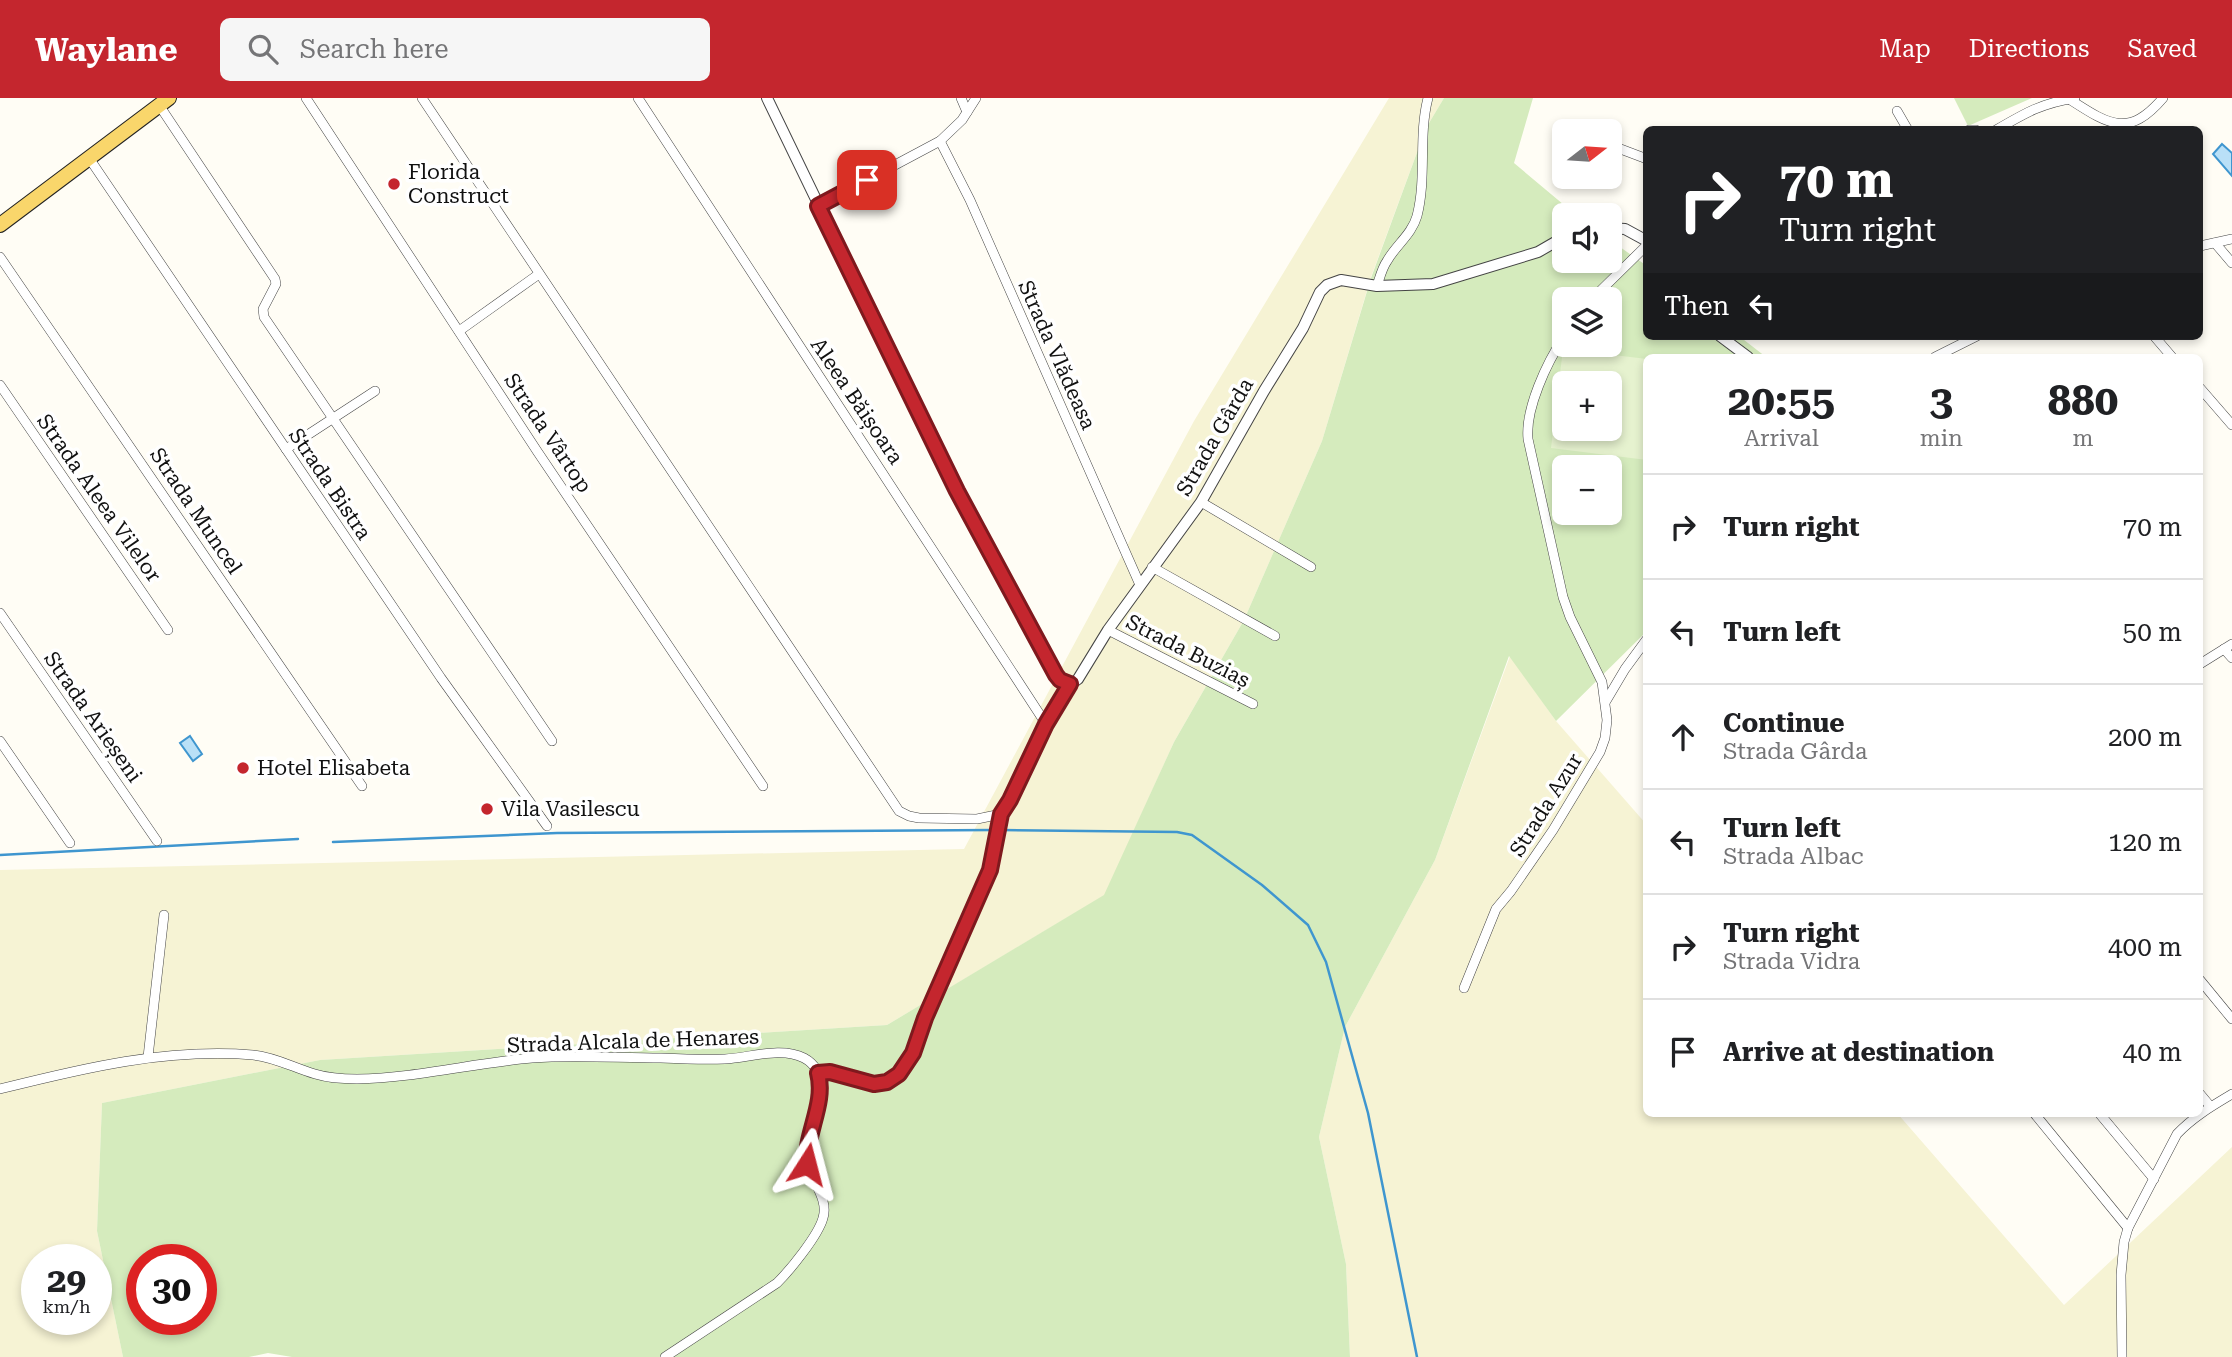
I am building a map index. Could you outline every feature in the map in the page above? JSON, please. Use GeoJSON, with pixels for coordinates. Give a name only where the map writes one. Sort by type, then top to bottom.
{"type":"FeatureCollection","features":[{"type":"Feature","properties":{"kind":"main road"},"geometry":{"type":"LineString","coordinates":[[0,225],[164,102]]}},
{"type":"Feature","properties":{"kind":"street","name":"Strada Vârtop"},"geometry":{"type":"LineString","coordinates":[[306,98],[764,786]]}},
{"type":"Feature","properties":{"kind":"street"},"geometry":{"type":"LineString","coordinates":[[422,98],[899,811],[919,818],[1001,818]]}},
{"type":"Feature","properties":{"kind":"street","name":"Aleea Băișoara"},"geometry":{"type":"LineString","coordinates":[[638,98],[1046,724]]}},
{"type":"Feature","properties":{"kind":"street"},"geometry":{"type":"LineString","coordinates":[[767,98],[957,491],[1056,675],[1070,684]]}},
{"type":"Feature","properties":{"kind":"street"},"geometry":{"type":"LineString","coordinates":[[961,98],[967,112]]}},
{"type":"Feature","properties":{"kind":"street"},"geometry":{"type":"LineString","coordinates":[[818,206],[940,141],[955,129],[976,98]]}},
{"type":"Feature","properties":{"kind":"street"},"geometry":{"type":"LineString","coordinates":[[1377,286],[1384,264],[1416,220],[1424,175],[1423,149],[1428,98]]}},
{"type":"Feature","properties":{"kind":"street"},"geometry":{"type":"LineString","coordinates":[[2003,126],[2032,108],[2049,102],[2072,99],[2108,122],[2133,122],[2150,114],[2163,98]]}},
{"type":"Feature","properties":{"kind":"street"},"geometry":{"type":"LineString","coordinates":[[164,102],[275,279],[276,284],[263,309],[264,317],[552,741]]}},
{"type":"Feature","properties":{"kind":"street"},"geometry":{"type":"LineString","coordinates":[[1898,111],[1906,126]]}},
{"type":"Feature","properties":{"kind":"street","name":"Strada Vlădeasa"},"geometry":{"type":"LineString","coordinates":[[940,141],[970,201],[1140,584]]}},
{"type":"Feature","properties":{"kind":"street"},"geometry":{"type":"LineString","coordinates":[[1622,150],[1643,157]]}},
{"type":"Feature","properties":{"kind":"street","name":"Strada Bistra"},"geometry":{"type":"LineString","coordinates":[[89,158],[441,678],[547,827]]}},
{"type":"Feature","properties":{"kind":"street"},"geometry":{"type":"LineString","coordinates":[[1622,229],[1643,238]]}},
{"type":"Feature","properties":{"kind":"street"},"geometry":{"type":"LineString","coordinates":[[2203,245],[2232,239]]}},
{"type":"Feature","properties":{"kind":"street"},"geometry":{"type":"LineString","coordinates":[[1603,287],[1643,243]]}},
{"type":"Feature","properties":{"kind":"street"},"geometry":{"type":"LineString","coordinates":[[2215,243],[2232,263]]}},
{"type":"Feature","properties":{"kind":"street","name":"Strada Gârda"},"geometry":{"type":"LineString","coordinates":[[818,1073],[830,1072],[874,1084],[887,1082],[899,1074],[913,1053],[925,1018],[990,870],[1001,818],[1046,724],[1070,684],[1087,666],[1108,630],[1201,502],[1303,328],[1320,292],[1327,285],[1341,280],[1377,286],[1433,285],[1538,252],[1552,244]]}},
{"type":"Feature","properties":{"kind":"street","name":"Strada Muncel"},"geometry":{"type":"LineString","coordinates":[[0,257],[362,786]]}},
{"type":"Feature","properties":{"kind":"street"},"geometry":{"type":"LineString","coordinates":[[459,331],[540,274]]}},
{"type":"Feature","properties":{"kind":"street"},"geometry":{"type":"LineString","coordinates":[[1725,340],[1744,354]]}},
{"type":"Feature","properties":{"kind":"street"},"geometry":{"type":"LineString","coordinates":[[1941,354],[1969,340]]}},
{"type":"Feature","properties":{"kind":"street"},"geometry":{"type":"LineString","coordinates":[[2157,340],[2169,354]]}},
{"type":"Feature","properties":{"kind":"street"},"geometry":{"type":"LineString","coordinates":[[1554,357],[1532,402],[1528,416],[1528,439],[1563,597],[1602,682],[1606,701]]}},
{"type":"Feature","properties":{"kind":"street","name":"Strada Aleea Vilelor"},"geometry":{"type":"LineString","coordinates":[[0,386],[168,630]]}},
{"type":"Feature","properties":{"kind":"street"},"geometry":{"type":"LineString","coordinates":[[286,449],[375,391]]}},
{"type":"Feature","properties":{"kind":"street"},"geometry":{"type":"LineString","coordinates":[[2203,391],[2232,425]]}},
{"type":"Feature","properties":{"kind":"street"},"geometry":{"type":"LineString","coordinates":[[1201,502],[1311,567]]}},
{"type":"Feature","properties":{"kind":"street"},"geometry":{"type":"LineString","coordinates":[[1152,568],[1275,636]]}},
{"type":"Feature","properties":{"kind":"street","name":"Strada Arieșeni"},"geometry":{"type":"LineString","coordinates":[[0,613],[157,841]]}},
{"type":"Feature","properties":{"kind":"street","name":"Strada Buziaș"},"geometry":{"type":"LineString","coordinates":[[1108,630],[1253,704]]}},
{"type":"Feature","properties":{"kind":"street"},"geometry":{"type":"LineString","coordinates":[[1606,701],[1643,644]]}},
{"type":"Feature","properties":{"kind":"street"},"geometry":{"type":"LineString","coordinates":[[2203,662],[2228,647],[2232,658]]}},
{"type":"Feature","properties":{"kind":"street"},"geometry":{"type":"LineString","coordinates":[[1639,650],[1643,654]]}},
{"type":"Feature","properties":{"kind":"street","name":"Strada Azur"},"geometry":{"type":"LineString","coordinates":[[1464,988],[1496,909],[1553,830],[1600,752],[1605,738],[1606,701]]}},
{"type":"Feature","properties":{"kind":"street"},"geometry":{"type":"LineString","coordinates":[[0,741],[70,843]]}},
{"type":"Feature","properties":{"kind":"street"},"geometry":{"type":"LineString","coordinates":[[148,1057],[164,915]]}},
{"type":"Feature","properties":{"kind":"street"},"geometry":{"type":"LineString","coordinates":[[2203,984],[2232,1019]]}},
{"type":"Feature","properties":{"kind":"street","name":"Strada Alcala de Henares"},"geometry":{"type":"LineString","coordinates":[[0,1089],[92,1066],[148,1057],[255,1055],[316,1074],[343,1079],[383,1079],[535,1058],[726,1059],[788,1053],[804,1058],[818,1073]]}},
{"type":"Feature","properties":{"kind":"street"},"geometry":{"type":"LineString","coordinates":[[665,1357],[777,1283],[792,1267],[823,1221],[822,1200],[807,1164],[820,1096],[818,1073]]}},
{"type":"Feature","properties":{"kind":"street"},"geometry":{"type":"LineString","coordinates":[[2203,1111],[2232,1094]]}},
{"type":"Feature","properties":{"kind":"street"},"geometry":{"type":"LineString","coordinates":[[2203,1098],[2210,1106]]}},
{"type":"Feature","properties":{"kind":"street"},"geometry":{"type":"LineString","coordinates":[[2037,1117],[2128,1228]]}},
{"type":"Feature","properties":{"kind":"street"},"geometry":{"type":"LineString","coordinates":[[2102,1117],[2154,1179]]}},
{"type":"Feature","properties":{"kind":"street"},"geometry":{"type":"LineString","coordinates":[[2122,1357],[2122,1257],[2128,1228],[2177,1134],[2196,1117]]}},
{"type":"Feature","properties":{"kind":"shaded area"},"geometry":{"type":"Polygon","coordinates":[[[1389,98],[1444,98],[1426,128],[1371,277],[1322,441],[1244,620],[1174,742],[1105,895],[887,1025],[320,1060],[102,1103],[97,1231],[100,1244],[21,1244],[21,1335],[112,1335],[112,1304],[123,1357],[0,1357],[0,870],[964,849],[1194,421],[1389,98]]]}},
{"type":"Feature","properties":{"kind":"shaded area"},"geometry":{"type":"Polygon","coordinates":[[[1510,656],[1556,721],[1643,820],[1643,1117],[1900,1117],[2064,1305],[2232,1147],[2232,1357],[1350,1357],[1346,1264],[1319,1137],[1345,1027],[1435,860],[1510,656]]]}},
{"type":"Feature","properties":{"kind":"green space"},"geometry":{"type":"Polygon","coordinates":[[[1444,98],[1533,98],[1514,163],[1562,203],[1552,203],[1552,273],[1622,273],[1622,248],[1643,263],[1643,340],[1744,340],[1762,354],[1643,354],[1643,635],[1556,721],[1509,656],[1435,860],[1345,1027],[1319,1137],[1346,1264],[1350,1357],[292,1357],[268,1353],[249,1357],[123,1357],[112,1304],[112,1244],[100,1244],[97,1231],[102,1103],[320,1060],[887,1025],[1104,895],[1174,742],[1244,620],[1322,441],[1371,278],[1426,128],[1444,98]]]}},
{"type":"Feature","properties":{"kind":"green space"},"geometry":{"type":"Polygon","coordinates":[[[1954,98],[2032,98],[1968,126],[1954,98]]]}},
{"type":"Feature","properties":{"kind":"green space"},"geometry":{"type":"Polygon","coordinates":[[[1622,356],[1643,359],[1643,460],[1551,448],[1552,440],[1622,441],[1622,371],[1560,371],[1562,357],[1622,356]]]}},
{"type":"Feature","properties":{"kind":"water"},"geometry":{"type":"Polygon","coordinates":[[[2222,144],[2232,153],[2232,176],[2213,154],[2222,144]]]}},
{"type":"Feature","properties":{"kind":"water"},"geometry":{"type":"Polygon","coordinates":[[[190,736],[202,754],[193,761],[180,743],[190,736]]]}},
{"type":"Feature","properties":{"kind":"waterway"},"geometry":{"type":"LineString","coordinates":[[333,842],[557,833],[994,830]]}},
{"type":"Feature","properties":{"kind":"waterway"},"geometry":{"type":"LineString","coordinates":[[1001,830],[1177,832],[1192,835],[1262,885],[1308,925],[1326,962],[1368,1113],[1417,1357]]}},
{"type":"Feature","properties":{"kind":"waterway"},"geometry":{"type":"LineString","coordinates":[[0,855],[298,839]]}},
{"type":"Feature","properties":{"kind":"place","name":"Florida Construct"},"geometry":{"type":"Point","coordinates":[394,184]}},
{"type":"Feature","properties":{"kind":"place","name":"Hotel Elisabeta"},"geometry":{"type":"Point","coordinates":[243,768]}},
{"type":"Feature","properties":{"kind":"place","name":"Vila Vasilescu"},"geometry":{"type":"Point","coordinates":[487,809]}},
{"type":"Feature","properties":{"kind":"route"},"geometry":{"type":"LineString","coordinates":[[807,1164],[820,1096],[818,1073],[830,1072],[874,1084],[887,1082],[899,1074],[913,1053],[925,1018],[990,870],[1001,814],[1046,724],[1070,684],[1066,684],[1056,675],[957,491],[818,206],[867,180]]}}]}
